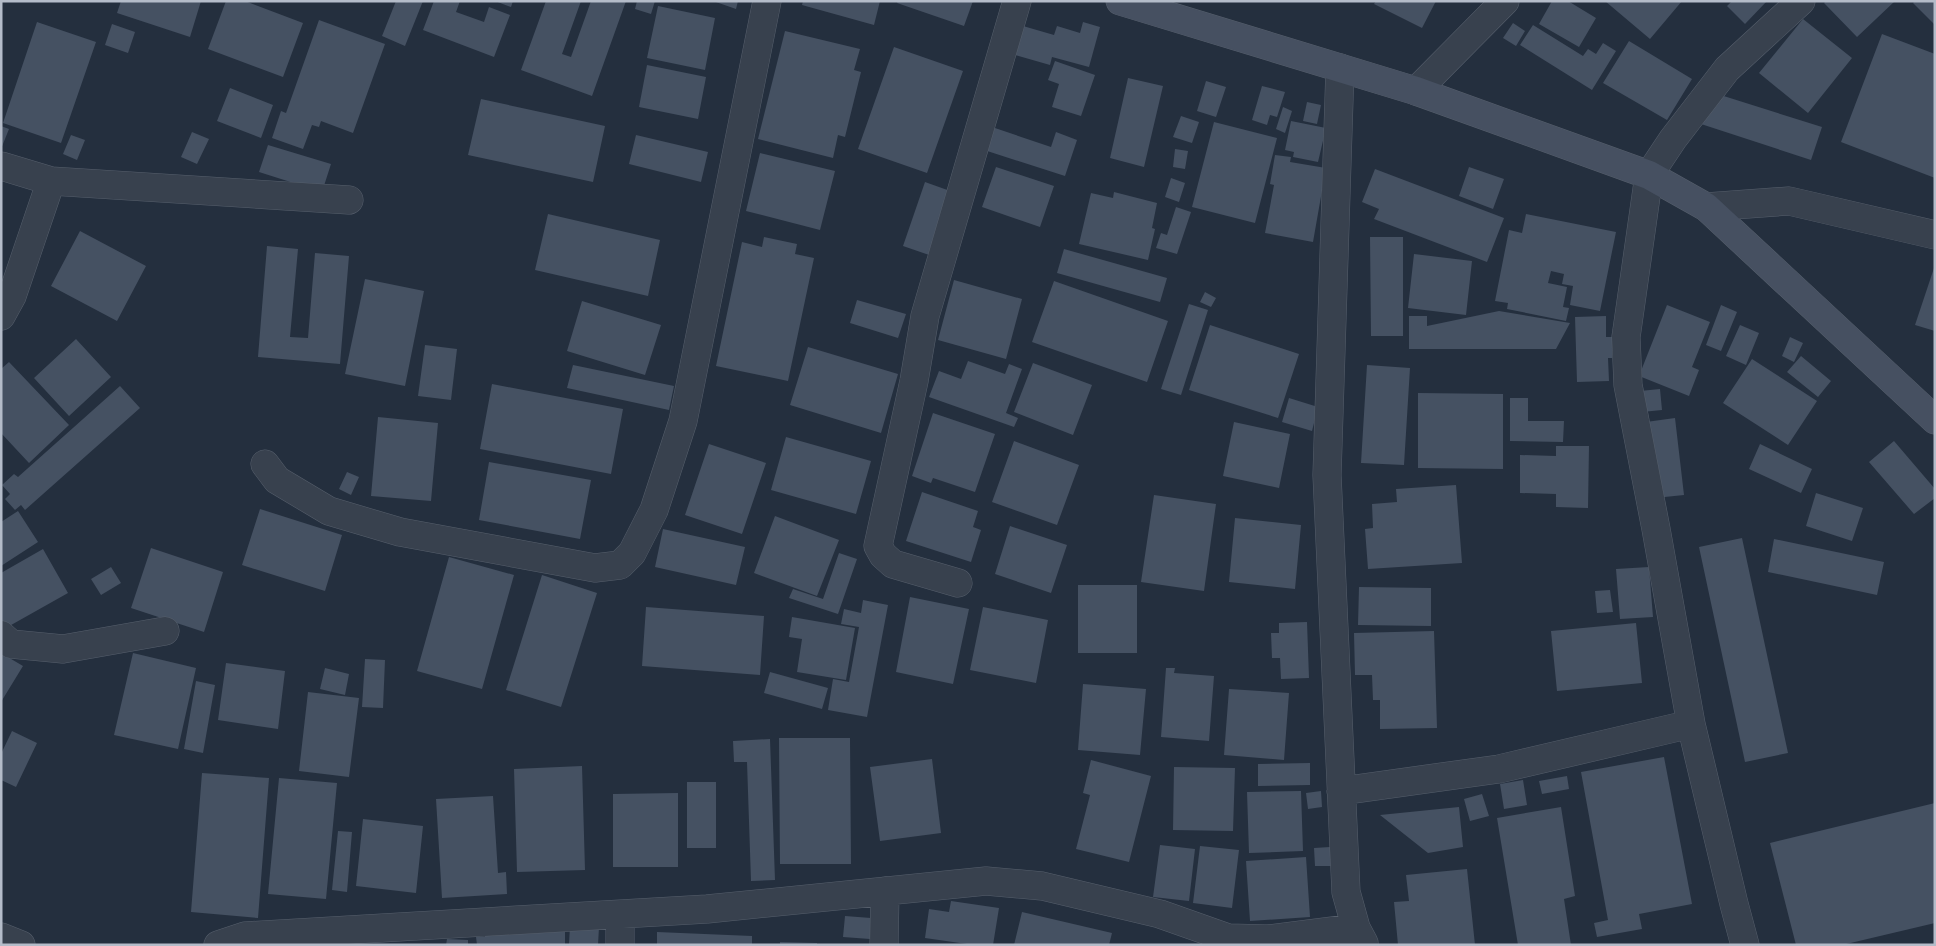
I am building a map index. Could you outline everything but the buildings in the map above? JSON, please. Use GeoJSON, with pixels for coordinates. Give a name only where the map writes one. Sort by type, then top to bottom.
{"type":"FeatureCollection","features":[{"type":"Feature","properties":{"kind":"main road"},"geometry":{"type":"LineString","coordinates":[[1120,1],[1202,28],[1416,91],[1649,174],[1706,207],[1935,420]]}},
{"type":"Feature","properties":{"kind":"street"},"geometry":{"type":"LineString","coordinates":[[265,464],[277,480],[329,511],[400,532],[595,568],[620,565],[632,553],[654,510],[683,421],[767,1]]}},
{"type":"Feature","properties":{"kind":"street"},"geometry":{"type":"LineString","coordinates":[[958,583],[893,564],[883,556],[878,546],[914,381],[925,316],[1017,1]]}},
{"type":"Feature","properties":{"kind":"street"},"geometry":{"type":"LineString","coordinates":[[1416,91],[1505,1]]}},
{"type":"Feature","properties":{"kind":"street"},"geometry":{"type":"LineString","coordinates":[[1745,945],[1691,724],[1628,385],[1626,337],[1649,174],[1673,139],[1727,69],[1801,1]]}},
{"type":"Feature","properties":{"kind":"street"},"geometry":{"type":"LineString","coordinates":[[218,945],[245,936],[707,909],[986,881],[1042,886],[1160,914],[1228,938],[1268,939],[1360,936],[1346,892],[1327,475],[1340,68]]}},
{"type":"Feature","properties":{"kind":"street"},"geometry":{"type":"LineString","coordinates":[[1,166],[51,181],[349,200]]}},
{"type":"Feature","properties":{"kind":"street"},"geometry":{"type":"LineString","coordinates":[[1,316],[12,296],[51,181]]}},
{"type":"Feature","properties":{"kind":"street"},"geometry":{"type":"LineString","coordinates":[[1706,207],[1789,201],[1935,235]]}},
{"type":"Feature","properties":{"kind":"street"},"geometry":{"type":"LineString","coordinates":[[1,635],[11,644],[63,649],[165,632]]}},
{"type":"Feature","properties":{"kind":"street"},"geometry":{"type":"LineString","coordinates":[[1341,792],[1499,769],[1691,724]]}},
{"type":"Feature","properties":{"kind":"street"},"geometry":{"type":"LineString","coordinates":[[884,891],[884,945]]}},
{"type":"Feature","properties":{"kind":"street"},"geometry":{"type":"LineString","coordinates":[[620,915],[620,945]]}},
{"type":"Feature","properties":{"kind":"street"},"geometry":{"type":"LineString","coordinates":[[1,937],[21,945]]}}]}
